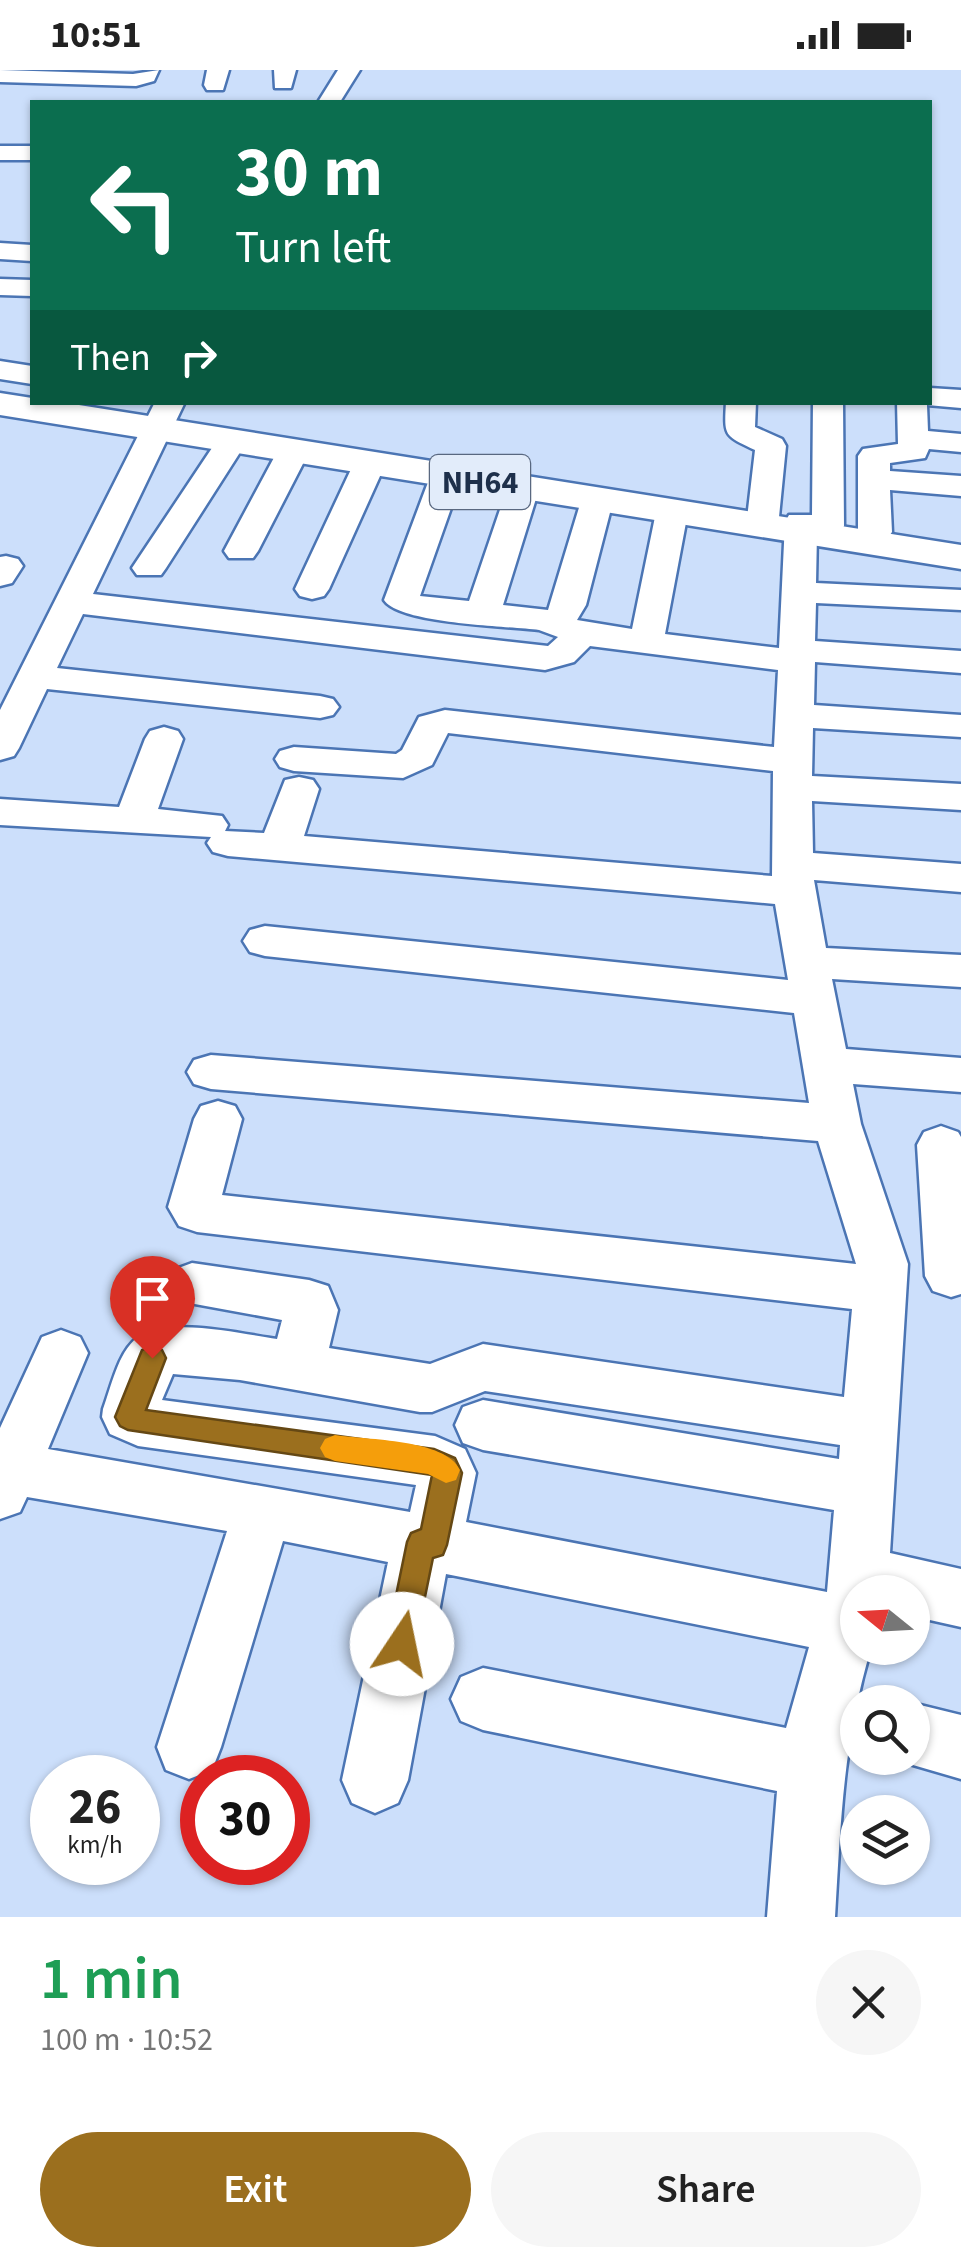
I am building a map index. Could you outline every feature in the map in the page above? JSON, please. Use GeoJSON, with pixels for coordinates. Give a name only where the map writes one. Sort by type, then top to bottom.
{"type":"FeatureCollection","features":[{"type":"Feature","properties":{"kind":"highway"},"geometry":{"type":"LineString","coordinates":[[0,389],[30,394]]}},
{"type":"Feature","properties":{"kind":"highway","name":"NH64"},"geometry":{"type":"LineString","coordinates":[[0,404],[163,416],[230,442],[672,512],[791,524],[878,517],[961,545]]}},
{"type":"Feature","properties":{"kind":"highway","name":"NH64"},"geometry":{"type":"LineString","coordinates":[[102,405],[791,524]]}},
{"type":"Feature","properties":{"kind":"highway","name":"NH64"},"geometry":{"type":"LineString","coordinates":[[878,517],[961,557]]}},
{"type":"Feature","properties":{"kind":"street"},"geometry":{"type":"LineString","coordinates":[[0,76],[142,79],[148,70]]}},
{"type":"Feature","properties":{"kind":"street"},"geometry":{"type":"LineString","coordinates":[[330,100],[349,70],[364,70]]}},
{"type":"Feature","properties":{"kind":"street"},"geometry":{"type":"LineString","coordinates":[[34,100],[45,78]]}},
{"type":"Feature","properties":{"kind":"street"},"geometry":{"type":"LineString","coordinates":[[89,100],[102,79]]}},
{"type":"Feature","properties":{"kind":"street"},"geometry":{"type":"LineString","coordinates":[[0,153],[30,153]]}},
{"type":"Feature","properties":{"kind":"street"},"geometry":{"type":"LineString","coordinates":[[0,251],[30,252]]}},
{"type":"Feature","properties":{"kind":"street"},"geometry":{"type":"LineString","coordinates":[[0,370],[30,375]]}},
{"type":"Feature","properties":{"kind":"street"},"geometry":{"type":"LineString","coordinates":[[932,396],[961,399]]}},
{"type":"Feature","properties":{"kind":"street"},"geometry":{"type":"LineString","coordinates":[[741,405],[740,431],[771,446],[791,524],[796,656],[793,879],[838,1124],[881,1277],[855,1575]]}},
{"type":"Feature","properties":{"kind":"street"},"geometry":{"type":"LineString","coordinates":[[791,524],[827,405]]}},
{"type":"Feature","properties":{"kind":"street"},"geometry":{"type":"LineString","coordinates":[[892,597],[878,517],[874,456],[910,453],[916,448],[912,405]]}},
{"type":"Feature","properties":{"kind":"street"},"geometry":{"type":"LineString","coordinates":[[0,748],[163,416]]}},
{"type":"Feature","properties":{"kind":"street"},"geometry":{"type":"LineString","coordinates":[[915,439],[961,443]]}},
{"type":"Feature","properties":{"kind":"street"},"geometry":{"type":"LineString","coordinates":[[149,568],[230,442]]}},
{"type":"Feature","properties":{"kind":"street"},"geometry":{"type":"LineString","coordinates":[[241,551],[294,452]]}},
{"type":"Feature","properties":{"kind":"street"},"geometry":{"type":"LineString","coordinates":[[312,589],[369,464]]}},
{"type":"Feature","properties":{"kind":"street"},"geometry":{"type":"LineString","coordinates":[[446,477],[401,600],[411,605],[796,656],[961,662]]}},
{"type":"Feature","properties":{"kind":"street"},"geometry":{"type":"LineString","coordinates":[[878,517],[961,486]]}},
{"type":"Feature","properties":{"kind":"street"},"geometry":{"type":"LineString","coordinates":[[483,613],[523,489]]}},
{"type":"Feature","properties":{"kind":"street"},"geometry":{"type":"LineString","coordinates":[[71,602],[545,659],[562,654],[569,628],[569,604],[598,500]]}},
{"type":"Feature","properties":{"kind":"street"},"geometry":{"type":"LineString","coordinates":[[649,631],[672,512]]}},
{"type":"Feature","properties":{"kind":"street"},"geometry":{"type":"LineString","coordinates":[[878,517],[961,516]]}},
{"type":"Feature","properties":{"kind":"street"},"geometry":{"type":"LineString","coordinates":[[818,593],[961,600]]}},
{"type":"Feature","properties":{"kind":"street"},"geometry":{"type":"LineString","coordinates":[[35,677],[320,707]]}},
{"type":"Feature","properties":{"kind":"street"},"geometry":{"type":"LineString","coordinates":[[280,846],[296,774],[403,766],[418,757],[432,726],[445,722],[794,755],[961,798]]}},
{"type":"Feature","properties":{"kind":"street"},"geometry":{"type":"LineString","coordinates":[[794,755],[961,726]]}},
{"type":"Feature","properties":{"kind":"street"},"geometry":{"type":"LineString","coordinates":[[134,820],[164,739]]}},
{"type":"Feature","properties":{"kind":"street"},"geometry":{"type":"LineString","coordinates":[[0,812],[134,820],[280,846],[793,879],[961,878]]}},
{"type":"Feature","properties":{"kind":"street"},"geometry":{"type":"LineString","coordinates":[[265,941],[810,981],[961,971]]}},
{"type":"Feature","properties":{"kind":"street"},"geometry":{"type":"LineString","coordinates":[[826,1065],[961,1075]]}},
{"type":"Feature","properties":{"kind":"street"},"geometry":{"type":"LineString","coordinates":[[838,1124],[214,1096],[193,1207],[197,1212],[881,1277],[956,1277],[942,1145]]}},
{"type":"Feature","properties":{"kind":"street"},"geometry":{"type":"LineString","coordinates":[[192,1286],[309,1302],[311,1310],[297,1367]]}},
{"type":"Feature","properties":{"kind":"street"},"geometry":{"type":"LineString","coordinates":[[375,1780],[427,1544],[447,1473],[434,1462],[130,1417],[152,1358],[161,1350],[420,1388],[432,1388],[484,1367],[869,1425]]}},
{"type":"Feature","properties":{"kind":"street"},"geometry":{"type":"LineString","coordinates":[[61,1353],[3,1476],[263,1510],[427,1544],[840,1598]]}},
{"type":"Feature","properties":{"kind":"street"},"geometry":{"type":"LineString","coordinates":[[483,1425],[864,1488]]}},
{"type":"Feature","properties":{"kind":"street"},"geometry":{"type":"LineString","coordinates":[[189,1747],[263,1510]]}},
{"type":"Feature","properties":{"kind":"street"},"geometry":{"type":"LineString","coordinates":[[930,1599],[961,1598]]}},
{"type":"Feature","properties":{"kind":"street"},"geometry":{"type":"LineString","coordinates":[[807,1916],[841,1665]]}},
{"type":"Feature","properties":{"kind":"street"},"geometry":{"type":"LineString","coordinates":[[483,1699],[830,1732]]}},
{"type":"Feature","properties":{"kind":"street"},"geometry":{"type":"LineString","coordinates":[[930,1739],[961,1747]]}},
{"type":"Feature","properties":{"kind":"slow traffic"},"geometry":{"type":"LineString","coordinates":[[335,1448],[434,1462],[446,1470]]}},
{"type":"Feature","properties":{"kind":"route"},"geometry":{"type":"LineString","coordinates":[[152,1358],[131,1409],[130,1417],[138,1421],[434,1462],[444,1467],[447,1473],[432,1545],[422,1542],[402,1644]]}}]}
